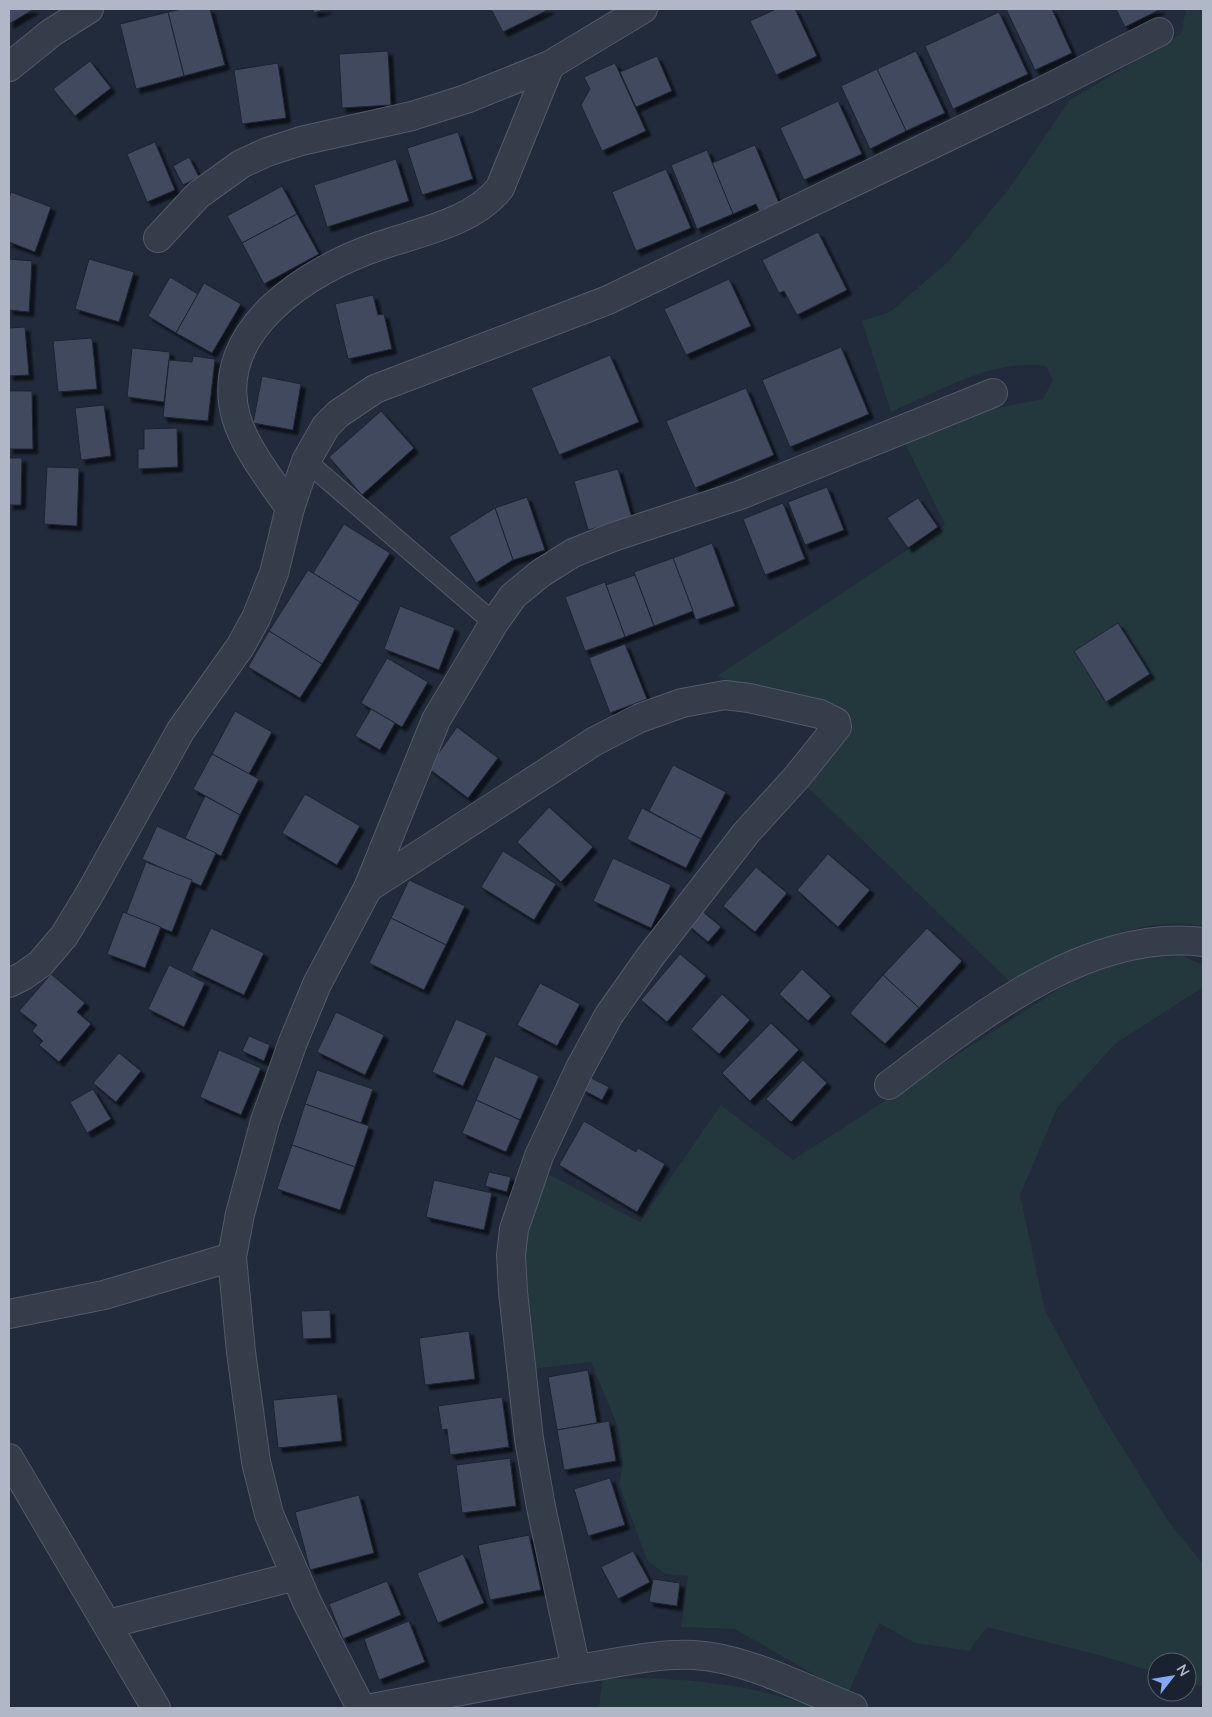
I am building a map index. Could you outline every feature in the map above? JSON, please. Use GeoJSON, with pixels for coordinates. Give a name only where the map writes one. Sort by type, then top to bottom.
{"type":"FeatureCollection","features":[{"type":"Feature","properties":{"kind":"street"},"geometry":{"type":"LineString","coordinates":[[9,67],[51,34],[90,9]]}},
{"type":"Feature","properties":{"kind":"street"},"geometry":{"type":"LineString","coordinates":[[158,238],[198,195],[217,179],[241,164],[268,152],[301,141],[419,114],[466,99],[550,65],[643,9]]}},
{"type":"Feature","properties":{"kind":"street"},"geometry":{"type":"LineString","coordinates":[[9,983],[24,976],[40,964],[64,936],[181,730],[240,647],[256,618],[274,573],[290,508],[306,461],[314,445],[332,420],[355,401],[375,388],[608,300],[1041,92],[1159,32]]}},
{"type":"Feature","properties":{"kind":"street"},"geometry":{"type":"LineString","coordinates":[[290,508],[246,439],[234,405],[233,378],[237,356],[251,332],[268,310],[315,276],[376,246],[446,225],[492,198],[500,188],[550,65]]}},
{"type":"Feature","properties":{"kind":"street"},"geometry":{"type":"LineString","coordinates":[[361,1708],[296,1576],[269,1514],[256,1462],[241,1352],[232,1257],[240,1214],[265,1121],[294,1042],[317,984],[368,888],[436,720],[494,623],[513,596],[541,573],[573,553],[613,537],[740,495],[993,393]]}},
{"type":"Feature","properties":{"kind":"street"},"geometry":{"type":"LineString","coordinates":[[368,888],[595,741],[640,718],[682,703],[725,695],[801,709],[836,722],[837,727],[797,776],[746,833],[650,957],[609,1015],[580,1068],[539,1156],[514,1228],[511,1254],[513,1292],[530,1439],[543,1515],[576,1669]]}},
{"type":"Feature","properties":{"kind":"street"},"geometry":{"type":"LineString","coordinates":[[889,1085],[960,1030],[987,1013],[1075,965],[1110,951],[1136,944],[1165,940],[1203,942]]}},
{"type":"Feature","properties":{"kind":"street"},"geometry":{"type":"LineString","coordinates":[[9,1314],[104,1295],[232,1257]]}},
{"type":"Feature","properties":{"kind":"street"},"geometry":{"type":"LineString","coordinates":[[9,1458],[156,1708]]}},
{"type":"Feature","properties":{"kind":"street"},"geometry":{"type":"LineString","coordinates":[[108,1624],[296,1576]]}},
{"type":"Feature","properties":{"kind":"street"},"geometry":{"type":"LineString","coordinates":[[372,1708],[576,1669],[665,1656],[693,1655],[717,1658],[743,1665],[853,1708]]}},
{"type":"Feature","properties":{"kind":"lane"},"geometry":{"type":"LineString","coordinates":[[306,461],[494,623]]}},
{"type":"Feature","properties":{"kind":"green space"},"geometry":{"type":"Polygon","coordinates":[[[1186,9],[1203,9],[1203,926],[1177,924],[1127,931],[1081,948],[1012,984],[797,777],[837,727],[820,714],[717,676],[945,525],[904,441],[967,414],[1043,399],[1053,380],[1046,366],[1026,365],[1005,367],[966,378],[891,412],[862,321],[890,312],[949,261],[1008,190],[1070,100],[1181,34],[1186,9]]]}},
{"type":"Feature","properties":{"kind":"green space"},"geometry":{"type":"Polygon","coordinates":[[[1183,956],[1203,965],[1203,987],[1115,1044],[1057,1108],[1020,1195],[1045,1311],[1101,1413],[1168,1521],[1203,1564],[1203,1687],[1197,1685],[1197,1652],[1147,1652],[1147,1670],[1099,1655],[987,1627],[969,1651],[915,1643],[879,1623],[848,1694],[735,1629],[681,1627],[688,1576],[665,1574],[647,1560],[619,1484],[623,1463],[618,1427],[591,1362],[532,1369],[522,1244],[546,1173],[640,1222],[721,1105],[793,1160],[1073,980],[1137,957],[1183,956]]]}},
{"type":"Feature","properties":{"kind":"green space"},"geometry":{"type":"Polygon","coordinates":[[[602,1679],[686,1680],[730,1685],[773,1694],[816,1708],[599,1708],[602,1679]]]}},
{"type":"Feature","properties":{"kind":"building"},"geometry":{"type":"Polygon","coordinates":[[[9,9],[34,9],[9,24],[9,9]]]}},
{"type":"Feature","properties":{"kind":"building"},"geometry":{"type":"Polygon","coordinates":[[[182,9],[210,9],[225,65],[184,76],[168,12],[182,9]]]}},
{"type":"Feature","properties":{"kind":"building"},"geometry":{"type":"Polygon","coordinates":[[[313,9],[327,9],[314,13],[313,9]]]}},
{"type":"Feature","properties":{"kind":"building"},"geometry":{"type":"Polygon","coordinates":[[[491,9],[550,9],[503,32],[491,9]]]}},
{"type":"Feature","properties":{"kind":"building"},"geometry":{"type":"Polygon","coordinates":[[[776,9],[795,9],[817,56],[776,75],[750,21],[776,9]]]}},
{"type":"Feature","properties":{"kind":"building"},"geometry":{"type":"Polygon","coordinates":[[[1006,9],[1052,9],[1072,53],[1035,70],[1006,9]]]}},
{"type":"Feature","properties":{"kind":"building"},"geometry":{"type":"Polygon","coordinates":[[[1116,9],[1161,9],[1125,27],[1116,9]]]}},
{"type":"Feature","properties":{"kind":"building"},"geometry":{"type":"Polygon","coordinates":[[[168,12],[184,76],[136,89],[120,24],[168,12]]]}},
{"type":"Feature","properties":{"kind":"building"},"geometry":{"type":"Polygon","coordinates":[[[999,12],[1028,74],[953,109],[925,46],[999,12]]]}},
{"type":"Feature","properties":{"kind":"building"},"geometry":{"type":"Polygon","coordinates":[[[388,51],[391,105],[342,108],[339,54],[388,51]]]}},
{"type":"Feature","properties":{"kind":"building"},"geometry":{"type":"Polygon","coordinates":[[[916,51],[945,113],[906,131],[877,69],[916,51]]]}},
{"type":"Feature","properties":{"kind":"building"},"geometry":{"type":"Polygon","coordinates":[[[657,56],[672,91],[636,107],[620,72],[657,56]]]}},
{"type":"Feature","properties":{"kind":"building"},"geometry":{"type":"Polygon","coordinates":[[[90,61],[111,88],[75,116],[53,89],[90,61]]]}},
{"type":"Feature","properties":{"kind":"building"},"geometry":{"type":"Polygon","coordinates":[[[278,63],[286,118],[242,124],[234,70],[278,63]]]}},
{"type":"Feature","properties":{"kind":"building"},"geometry":{"type":"Polygon","coordinates":[[[615,63],[646,131],[602,151],[581,105],[590,89],[584,77],[615,63]]]}},
{"type":"Feature","properties":{"kind":"building"},"geometry":{"type":"Polygon","coordinates":[[[877,69],[906,131],[870,149],[841,86],[877,69]]]}},
{"type":"Feature","properties":{"kind":"building"},"geometry":{"type":"Polygon","coordinates":[[[838,101],[862,154],[804,180],[780,128],[838,101]]]}},
{"type":"Feature","properties":{"kind":"building"},"geometry":{"type":"Polygon","coordinates":[[[458,132],[473,179],[422,195],[407,148],[458,132]]]}},
{"type":"Feature","properties":{"kind":"building"},"geometry":{"type":"Polygon","coordinates":[[[155,142],[175,190],[147,202],[127,154],[155,142]]]}},
{"type":"Feature","properties":{"kind":"building"},"geometry":{"type":"Polygon","coordinates":[[[755,145],[779,203],[759,211],[756,204],[733,214],[712,163],[755,145]]]}},
{"type":"Feature","properties":{"kind":"building"},"geometry":{"type":"Polygon","coordinates":[[[707,150],[733,214],[697,229],[671,165],[707,150]]]}},
{"type":"Feature","properties":{"kind":"building"},"geometry":{"type":"Polygon","coordinates":[[[189,157],[199,177],[183,185],[173,166],[189,157]]]}},
{"type":"Feature","properties":{"kind":"building"},"geometry":{"type":"Polygon","coordinates":[[[396,159],[409,201],[327,227],[314,185],[396,159]]]}},
{"type":"Feature","properties":{"kind":"building"},"geometry":{"type":"Polygon","coordinates":[[[666,169],[691,228],[636,251],[612,192],[666,169]]]}},
{"type":"Feature","properties":{"kind":"building"},"geometry":{"type":"Polygon","coordinates":[[[282,186],[297,214],[242,243],[227,216],[282,186]]]}},
{"type":"Feature","properties":{"kind":"building"},"geometry":{"type":"Polygon","coordinates":[[[11,192],[51,207],[35,252],[9,242],[9,198],[11,192]]]}},
{"type":"Feature","properties":{"kind":"building"},"geometry":{"type":"Polygon","coordinates":[[[297,214],[319,254],[264,284],[242,243],[297,214]]]}},
{"type":"Feature","properties":{"kind":"building"},"geometry":{"type":"Polygon","coordinates":[[[818,232],[847,290],[797,315],[784,291],[779,293],[762,260],[818,232]]]}},
{"type":"Feature","properties":{"kind":"building"},"geometry":{"type":"Polygon","coordinates":[[[9,259],[32,261],[29,312],[9,310],[9,259]]]}},
{"type":"Feature","properties":{"kind":"building"},"geometry":{"type":"Polygon","coordinates":[[[89,259],[134,272],[119,322],[75,309],[89,259]]]}},
{"type":"Feature","properties":{"kind":"building"},"geometry":{"type":"Polygon","coordinates":[[[170,277],[198,294],[176,333],[148,316],[170,277]]]}},
{"type":"Feature","properties":{"kind":"building"},"geometry":{"type":"Polygon","coordinates":[[[729,279],[751,326],[686,355],[664,309],[729,279]]]}},
{"type":"Feature","properties":{"kind":"building"},"geometry":{"type":"Polygon","coordinates":[[[204,283],[241,304],[212,353],[176,333],[204,283]]]}},
{"type":"Feature","properties":{"kind":"building"},"geometry":{"type":"Polygon","coordinates":[[[373,295],[378,315],[384,314],[392,349],[348,359],[335,304],[373,295]]]}},
{"type":"Feature","properties":{"kind":"building"},"geometry":{"type":"Polygon","coordinates":[[[25,327],[29,375],[9,376],[9,328],[25,327]]]}},
{"type":"Feature","properties":{"kind":"building"},"geometry":{"type":"Polygon","coordinates":[[[92,338],[97,389],[58,392],[53,341],[92,338]]]}},
{"type":"Feature","properties":{"kind":"building"},"geometry":{"type":"Polygon","coordinates":[[[841,347],[869,414],[790,447],[762,380],[841,347]]]}},
{"type":"Feature","properties":{"kind":"building"},"geometry":{"type":"Polygon","coordinates":[[[132,348],[170,352],[164,402],[127,397],[132,348]]]}},
{"type":"Feature","properties":{"kind":"building"},"geometry":{"type":"Polygon","coordinates":[[[610,355],[639,422],[559,455],[531,388],[610,355]]]}},
{"type":"Feature","properties":{"kind":"building"},"geometry":{"type":"Polygon","coordinates":[[[193,356],[215,359],[208,421],[163,417],[169,360],[192,362],[193,356]]]}},
{"type":"Feature","properties":{"kind":"building"},"geometry":{"type":"Polygon","coordinates":[[[262,376],[301,384],[293,430],[253,423],[262,376]]]}},
{"type":"Feature","properties":{"kind":"building"},"geometry":{"type":"Polygon","coordinates":[[[746,388],[774,455],[695,488],[666,421],[746,388]]]}},
{"type":"Feature","properties":{"kind":"building"},"geometry":{"type":"Polygon","coordinates":[[[9,391],[32,391],[33,449],[9,449],[9,391]]]}},
{"type":"Feature","properties":{"kind":"building"},"geometry":{"type":"Polygon","coordinates":[[[104,405],[111,456],[81,460],[75,408],[104,405]]]}},
{"type":"Feature","properties":{"kind":"building"},"geometry":{"type":"Polygon","coordinates":[[[381,411],[414,448],[362,495],[329,457],[381,411]]]}},
{"type":"Feature","properties":{"kind":"building"},"geometry":{"type":"Polygon","coordinates":[[[177,428],[178,467],[138,469],[138,449],[144,449],[144,429],[177,428]]]}},
{"type":"Feature","properties":{"kind":"building"},"geometry":{"type":"Polygon","coordinates":[[[9,458],[22,458],[21,505],[9,505],[9,458]]]}},
{"type":"Feature","properties":{"kind":"building"},"geometry":{"type":"Polygon","coordinates":[[[47,467],[79,468],[77,526],[44,524],[47,467]]]}},
{"type":"Feature","properties":{"kind":"building"},"geometry":{"type":"Polygon","coordinates":[[[618,469],[632,518],[588,530],[574,481],[618,469]]]}},
{"type":"Feature","properties":{"kind":"building"},"geometry":{"type":"Polygon","coordinates":[[[827,487],[844,530],[805,545],[788,502],[827,487]]]}},
{"type":"Feature","properties":{"kind":"building"},"geometry":{"type":"Polygon","coordinates":[[[527,497],[545,550],[513,560],[495,508],[527,497]]]}},
{"type":"Feature","properties":{"kind":"building"},"geometry":{"type":"Polygon","coordinates":[[[918,498],[938,527],[908,548],[887,518],[918,498]]]}},
{"type":"Feature","properties":{"kind":"building"},"geometry":{"type":"Polygon","coordinates":[[[783,503],[805,559],[765,575],[743,519],[783,503]]]}},
{"type":"Feature","properties":{"kind":"building"},"geometry":{"type":"Polygon","coordinates":[[[495,508],[513,560],[476,583],[449,537],[495,508]]]}},
{"type":"Feature","properties":{"kind":"building"},"geometry":{"type":"Polygon","coordinates":[[[344,524],[390,553],[360,602],[313,573],[344,524]]]}},
{"type":"Feature","properties":{"kind":"building"},"geometry":{"type":"Polygon","coordinates":[[[712,543],[735,606],[696,620],[673,558],[712,543]]]}},
{"type":"Feature","properties":{"kind":"building"},"geometry":{"type":"Polygon","coordinates":[[[673,558],[693,611],[654,626],[634,572],[673,558]]]}},
{"type":"Feature","properties":{"kind":"building"},"geometry":{"type":"Polygon","coordinates":[[[308,570],[360,602],[322,664],[269,631],[308,570]]]}},
{"type":"Feature","properties":{"kind":"building"},"geometry":{"type":"Polygon","coordinates":[[[635,575],[654,626],[625,637],[606,585],[635,575]]]}},
{"type":"Feature","properties":{"kind":"building"},"geometry":{"type":"Polygon","coordinates":[[[605,582],[625,637],[585,651],[565,597],[605,582]]]}},
{"type":"Feature","properties":{"kind":"building"},"geometry":{"type":"Polygon","coordinates":[[[400,606],[455,628],[439,670],[384,649],[400,606]]]}},
{"type":"Feature","properties":{"kind":"building"},"geometry":{"type":"Polygon","coordinates":[[[1118,623],[1150,674],[1106,702],[1074,651],[1118,623]]]}},
{"type":"Feature","properties":{"kind":"building"},"geometry":{"type":"Polygon","coordinates":[[[269,631],[322,664],[300,698],[248,667],[269,631]]]}},
{"type":"Feature","properties":{"kind":"building"},"geometry":{"type":"Polygon","coordinates":[[[625,644],[647,699],[610,713],[589,658],[625,644]]]}},
{"type":"Feature","properties":{"kind":"building"},"geometry":{"type":"Polygon","coordinates":[[[387,658],[428,682],[402,727],[361,703],[387,658]]]}},
{"type":"Feature","properties":{"kind":"building"},"geometry":{"type":"Polygon","coordinates":[[[371,709],[395,723],[380,750],[355,736],[371,709]]]}},
{"type":"Feature","properties":{"kind":"building"},"geometry":{"type":"Polygon","coordinates":[[[235,711],[272,732],[249,774],[212,754],[235,711]]]}},
{"type":"Feature","properties":{"kind":"building"},"geometry":{"type":"Polygon","coordinates":[[[457,727],[498,758],[468,798],[428,768],[457,727]]]}},
{"type":"Feature","properties":{"kind":"building"},"geometry":{"type":"Polygon","coordinates":[[[212,754],[259,779],[240,815],[193,789],[212,754]]]}},
{"type":"Feature","properties":{"kind":"building"},"geometry":{"type":"Polygon","coordinates":[[[673,765],[726,792],[701,839],[649,811],[673,765]]]}},
{"type":"Feature","properties":{"kind":"building"},"geometry":{"type":"Polygon","coordinates":[[[305,794],[360,826],[337,865],[282,833],[305,794]]]}},
{"type":"Feature","properties":{"kind":"building"},"geometry":{"type":"Polygon","coordinates":[[[205,796],[240,815],[221,856],[185,838],[205,796]]]}},
{"type":"Feature","properties":{"kind":"building"},"geometry":{"type":"Polygon","coordinates":[[[549,807],[593,847],[561,882],[517,842],[549,807]]]}},
{"type":"Feature","properties":{"kind":"building"},"geometry":{"type":"Polygon","coordinates":[[[642,808],[701,839],[686,868],[627,839],[642,808]]]}},
{"type":"Feature","properties":{"kind":"building"},"geometry":{"type":"Polygon","coordinates":[[[157,826],[216,853],[201,886],[142,859],[157,826]]]}},
{"type":"Feature","properties":{"kind":"building"},"geometry":{"type":"Polygon","coordinates":[[[503,851],[556,884],[534,920],[481,887],[503,851]]]}},
{"type":"Feature","properties":{"kind":"building"},"geometry":{"type":"Polygon","coordinates":[[[828,854],[870,890],[838,927],[797,890],[828,854]]]}},
{"type":"Feature","properties":{"kind":"building"},"geometry":{"type":"Polygon","coordinates":[[[613,858],[671,885],[651,928],[593,901],[613,858]]]}},
{"type":"Feature","properties":{"kind":"building"},"geometry":{"type":"Polygon","coordinates":[[[146,862],[192,880],[172,932],[126,914],[146,862]]]}},
{"type":"Feature","properties":{"kind":"building"},"geometry":{"type":"Polygon","coordinates":[[[756,867],[787,893],[755,932],[723,906],[756,867]]]}},
{"type":"Feature","properties":{"kind":"building"},"geometry":{"type":"Polygon","coordinates":[[[409,880],[465,906],[446,945],[391,918],[409,880]]]}},
{"type":"Feature","properties":{"kind":"building"},"geometry":{"type":"Polygon","coordinates":[[[701,910],[721,927],[708,942],[688,925],[701,910]]]}},
{"type":"Feature","properties":{"kind":"building"},"geometry":{"type":"Polygon","coordinates":[[[123,912],[161,927],[145,968],[107,954],[123,912]]]}},
{"type":"Feature","properties":{"kind":"building"},"geometry":{"type":"Polygon","coordinates":[[[391,918],[446,945],[424,990],[369,963],[391,918]]]}},
{"type":"Feature","properties":{"kind":"building"},"geometry":{"type":"Polygon","coordinates":[[[211,928],[264,953],[244,995],[191,970],[211,928]]]}},
{"type":"Feature","properties":{"kind":"building"},"geometry":{"type":"Polygon","coordinates":[[[927,928],[962,961],[919,1008],[883,975],[927,928]]]}},
{"type":"Feature","properties":{"kind":"building"},"geometry":{"type":"Polygon","coordinates":[[[680,954],[706,976],[667,1022],[641,1000],[680,954]]]}},
{"type":"Feature","properties":{"kind":"building"},"geometry":{"type":"Polygon","coordinates":[[[169,965],[205,983],[184,1027],[148,1009],[169,965]]]}},
{"type":"Feature","properties":{"kind":"building"},"geometry":{"type":"Polygon","coordinates":[[[802,969],[831,996],[808,1021],[779,994],[802,969]]]}},
{"type":"Feature","properties":{"kind":"building"},"geometry":{"type":"Polygon","coordinates":[[[51,974],[85,1003],[77,1012],[91,1024],[59,1062],[39,1045],[43,1041],[32,1031],[37,1025],[19,1011],[51,974]]]}},
{"type":"Feature","properties":{"kind":"building"},"geometry":{"type":"Polygon","coordinates":[[[883,975],[919,1008],[885,1044],[850,1013],[883,975]]]}},
{"type":"Feature","properties":{"kind":"building"},"geometry":{"type":"Polygon","coordinates":[[[540,983],[580,1004],[557,1046],[517,1025],[540,983]]]}},
{"type":"Feature","properties":{"kind":"building"},"geometry":{"type":"Polygon","coordinates":[[[722,994],[750,1020],[719,1054],[691,1029],[722,994]]]}},
{"type":"Feature","properties":{"kind":"building"},"geometry":{"type":"Polygon","coordinates":[[[336,1012],[384,1035],[365,1075],[317,1052],[336,1012]]]}},
{"type":"Feature","properties":{"kind":"building"},"geometry":{"type":"Polygon","coordinates":[[[456,1019],[487,1033],[463,1086],[432,1072],[456,1019]]]}},
{"type":"Feature","properties":{"kind":"building"},"geometry":{"type":"Polygon","coordinates":[[[771,1023],[799,1050],[750,1101],[722,1073],[771,1023]]]}},
{"type":"Feature","properties":{"kind":"building"},"geometry":{"type":"Polygon","coordinates":[[[249,1036],[270,1045],[264,1061],[242,1051],[249,1036]]]}},
{"type":"Feature","properties":{"kind":"building"},"geometry":{"type":"Polygon","coordinates":[[[219,1050],[261,1068],[241,1115],[200,1097],[219,1050]]]}},
{"type":"Feature","properties":{"kind":"building"},"geometry":{"type":"Polygon","coordinates":[[[119,1053],[141,1071],[116,1102],[93,1083],[119,1053]]]}},
{"type":"Feature","properties":{"kind":"building"},"geometry":{"type":"Polygon","coordinates":[[[495,1056],[539,1076],[520,1120],[476,1100],[495,1056]]]}},
{"type":"Feature","properties":{"kind":"building"},"geometry":{"type":"Polygon","coordinates":[[[803,1060],[827,1083],[791,1122],[766,1099],[803,1060]]]}},
{"type":"Feature","properties":{"kind":"building"},"geometry":{"type":"Polygon","coordinates":[[[317,1070],[373,1089],[361,1123],[305,1104],[317,1070]]]}},
{"type":"Feature","properties":{"kind":"building"},"geometry":{"type":"Polygon","coordinates":[[[589,1077],[609,1087],[602,1100],[583,1090],[589,1077]]]}},
{"type":"Feature","properties":{"kind":"building"},"geometry":{"type":"Polygon","coordinates":[[[93,1089],[111,1119],[87,1133],[70,1102],[93,1089]]]}},
{"type":"Feature","properties":{"kind":"building"},"geometry":{"type":"Polygon","coordinates":[[[476,1100],[520,1120],[506,1152],[462,1133],[476,1100]]]}},
{"type":"Feature","properties":{"kind":"building"},"geometry":{"type":"Polygon","coordinates":[[[305,1104],[369,1126],[355,1167],[292,1145],[305,1104]]]}},
{"type":"Feature","properties":{"kind":"building"},"geometry":{"type":"Polygon","coordinates":[[[584,1121],[636,1152],[638,1148],[665,1164],[637,1212],[559,1165],[584,1121]]]}},
{"type":"Feature","properties":{"kind":"building"},"geometry":{"type":"Polygon","coordinates":[[[292,1145],[355,1167],[340,1210],[277,1189],[292,1145]]]}},
{"type":"Feature","properties":{"kind":"building"},"geometry":{"type":"Polygon","coordinates":[[[489,1172],[511,1177],[507,1192],[485,1186],[489,1172]]]}},
{"type":"Feature","properties":{"kind":"building"},"geometry":{"type":"Polygon","coordinates":[[[434,1180],[492,1193],[484,1230],[426,1217],[434,1180]]]}},
{"type":"Feature","properties":{"kind":"building"},"geometry":{"type":"Polygon","coordinates":[[[330,1310],[331,1338],[303,1339],[301,1311],[330,1310]]]}},
{"type":"Feature","properties":{"kind":"building"},"geometry":{"type":"Polygon","coordinates":[[[469,1331],[475,1379],[425,1385],[419,1338],[469,1331]]]}},
{"type":"Feature","properties":{"kind":"building"},"geometry":{"type":"Polygon","coordinates":[[[588,1370],[597,1423],[557,1430],[548,1377],[588,1370]]]}},
{"type":"Feature","properties":{"kind":"building"},"geometry":{"type":"Polygon","coordinates":[[[337,1394],[342,1441],[278,1448],[273,1400],[337,1394]]]}},
{"type":"Feature","properties":{"kind":"building"},"geometry":{"type":"Polygon","coordinates":[[[502,1397],[509,1447],[450,1455],[447,1429],[442,1430],[438,1406],[502,1397]]]}},
{"type":"Feature","properties":{"kind":"building"},"geometry":{"type":"Polygon","coordinates":[[[609,1421],[616,1461],[564,1470],[557,1430],[609,1421]]]}},
{"type":"Feature","properties":{"kind":"building"},"geometry":{"type":"Polygon","coordinates":[[[510,1458],[516,1506],[462,1513],[456,1465],[510,1458]]]}},
{"type":"Feature","properties":{"kind":"building"},"geometry":{"type":"Polygon","coordinates":[[[610,1478],[625,1525],[588,1536],[574,1489],[610,1478]]]}},
{"type":"Feature","properties":{"kind":"building"},"geometry":{"type":"Polygon","coordinates":[[[359,1495],[374,1553],[310,1570],[295,1512],[359,1495]]]}},
{"type":"Feature","properties":{"kind":"building"},"geometry":{"type":"Polygon","coordinates":[[[529,1535],[541,1590],[490,1600],[478,1545],[529,1535]]]}},
{"type":"Feature","properties":{"kind":"building"},"geometry":{"type":"Polygon","coordinates":[[[633,1551],[650,1582],[618,1599],[601,1567],[633,1551]]]}},
{"type":"Feature","properties":{"kind":"building"},"geometry":{"type":"Polygon","coordinates":[[[463,1554],[484,1603],[438,1623],[417,1573],[463,1554]]]}},
{"type":"Feature","properties":{"kind":"building"},"geometry":{"type":"Polygon","coordinates":[[[653,1579],[680,1583],[677,1606],[649,1602],[653,1579]]]}},
{"type":"Feature","properties":{"kind":"building"},"geometry":{"type":"Polygon","coordinates":[[[387,1581],[401,1615],[343,1639],[329,1604],[387,1581]]]}},
{"type":"Feature","properties":{"kind":"building"},"geometry":{"type":"Polygon","coordinates":[[[409,1621],[425,1662],[379,1680],[364,1639],[409,1621]]]}}]}
